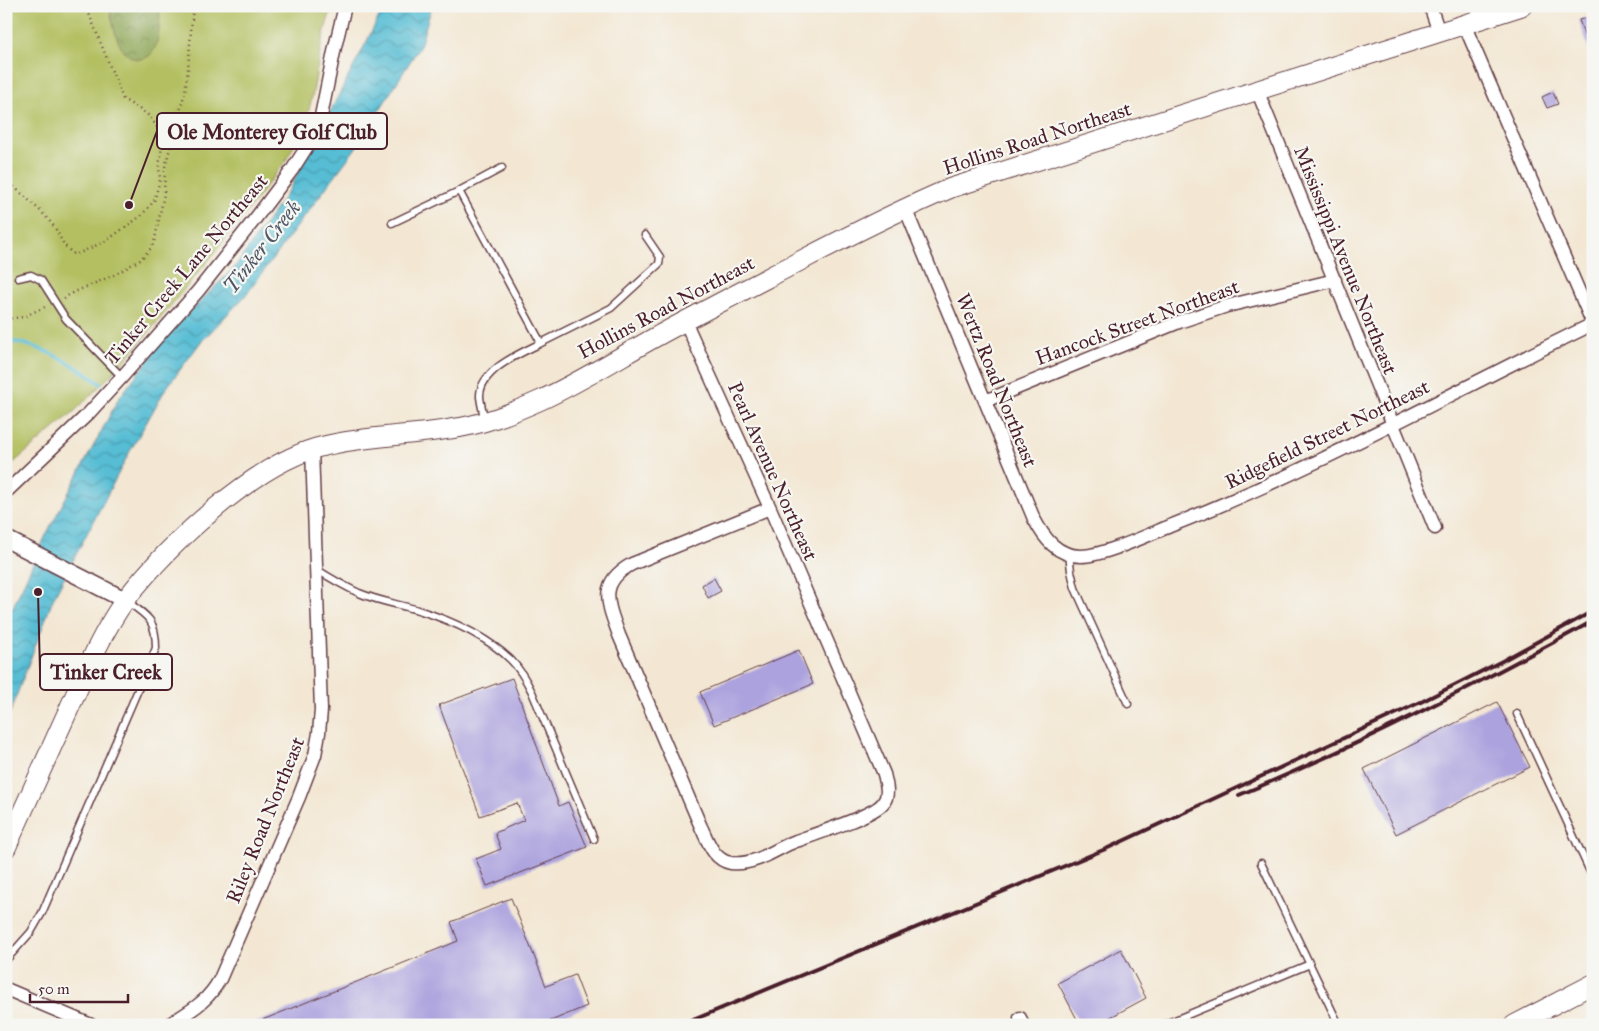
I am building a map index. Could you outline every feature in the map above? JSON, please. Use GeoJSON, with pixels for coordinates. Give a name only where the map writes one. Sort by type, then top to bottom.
{"type":"FeatureCollection","features":[{"type":"Feature","properties":{"kind":"main road","name":"Hollins Road Northeast"},"geometry":{"type":"LineString","coordinates":[[6,848],[91,660],[125,600],[170,550],[229,498],[264,473],[312,450],[350,441],[451,429],[485,422],[508,414],[543,398],[686,321],[906,208],[951,188],[1522,6]]}},
{"type":"Feature","properties":{"kind":"main road"},"geometry":{"type":"LineString","coordinates":[[1514,1025],[1593,984]]}},
{"type":"Feature","properties":{"kind":"street","name":"Tinker Creek Lane Northeast"},"geometry":{"type":"LineString","coordinates":[[6,492],[89,414],[122,377],[198,291],[292,170],[315,134],[320,121],[345,6]]}},
{"type":"Feature","properties":{"kind":"street"},"geometry":{"type":"LineString","coordinates":[[1430,6],[1439,32]]}},
{"type":"Feature","properties":{"kind":"street"},"geometry":{"type":"LineString","coordinates":[[1464,24],[1593,324]]}},
{"type":"Feature","properties":{"kind":"street","name":"Mississippi Avenue Northeast"},"geometry":{"type":"LineString","coordinates":[[1257,90],[1434,528]]}},
{"type":"Feature","properties":{"kind":"street","name":"Wertz Road Northeast"},"geometry":{"type":"LineString","coordinates":[[906,208],[1037,526],[1049,543],[1058,550],[1069,554]]}},
{"type":"Feature","properties":{"kind":"street","name":"Hancock Street Northeast"},"geometry":{"type":"LineString","coordinates":[[985,401],[1187,319],[1269,294],[1334,280]]}},
{"type":"Feature","properties":{"kind":"street","name":"Pearl Avenue Northeast"},"geometry":{"type":"LineString","coordinates":[[686,321],[770,508],[884,774],[887,788],[883,804],[876,809],[757,859],[730,863],[714,853],[695,812],[621,640],[607,604],[607,593],[616,574],[632,564],[770,508]]}},
{"type":"Feature","properties":{"kind":"street","name":"Ridgefield Street Northeast"},"geometry":{"type":"LineString","coordinates":[[1069,554],[1093,555],[1182,522],[1302,470],[1593,324]]}},
{"type":"Feature","properties":{"kind":"street","name":"Riley Road Northeast"},"geometry":{"type":"LineString","coordinates":[[168,1025],[184,1020],[204,1001],[220,979],[299,797],[315,755],[321,710],[312,450]]}},
{"type":"Feature","properties":{"kind":"street"},"geometry":{"type":"LineString","coordinates":[[6,539],[125,600]]}},
{"type":"Feature","properties":{"kind":"street"},"geometry":{"type":"LineString","coordinates":[[6,988],[91,1025]]}},
{"type":"Feature","properties":{"kind":"lane"},"geometry":{"type":"LineString","coordinates":[[392,224],[502,168]]}},
{"type":"Feature","properties":{"kind":"lane"},"geometry":{"type":"LineString","coordinates":[[459,191],[541,343]]}},
{"type":"Feature","properties":{"kind":"lane"},"geometry":{"type":"LineString","coordinates":[[485,422],[480,396],[486,379],[506,361],[611,308],[659,264],[660,257],[645,235]]}},
{"type":"Feature","properties":{"kind":"lane"},"geometry":{"type":"LineString","coordinates":[[18,278],[31,275],[41,280],[66,319],[122,377]]}},
{"type":"Feature","properties":{"kind":"lane"},"geometry":{"type":"LineString","coordinates":[[1069,554],[1075,588],[1128,704]]}},
{"type":"Feature","properties":{"kind":"lane"},"geometry":{"type":"LineString","coordinates":[[315,568],[360,594],[445,620],[472,633],[498,649],[512,661],[532,692],[594,839]]}},
{"type":"Feature","properties":{"kind":"lane"},"geometry":{"type":"LineString","coordinates":[[6,960],[31,932],[42,913],[156,648],[156,634],[153,623],[146,615],[125,600]]}},
{"type":"Feature","properties":{"kind":"lane"},"geometry":{"type":"LineString","coordinates":[[1516,714],[1593,878]]}},
{"type":"Feature","properties":{"kind":"lane"},"geometry":{"type":"LineString","coordinates":[[1261,863],[1339,1025]]}},
{"type":"Feature","properties":{"kind":"lane"},"geometry":{"type":"LineString","coordinates":[[1163,1025],[1310,964]]}},
{"type":"Feature","properties":{"kind":"path"},"geometry":{"type":"LineString","coordinates":[[6,180],[43,214],[53,226],[65,248],[75,255],[106,241],[141,216],[154,201],[160,180],[159,166],[162,146],[156,125],[147,114],[123,99],[86,6]]}},
{"type":"Feature","properties":{"kind":"path"},"geometry":{"type":"LineString","coordinates":[[56,302],[116,274],[140,260],[152,247],[156,239],[164,194],[165,167],[185,92],[192,6]]}},
{"type":"Feature","properties":{"kind":"path"},"geometry":{"type":"LineString","coordinates":[[6,319],[23,317],[48,306]]}},
{"type":"Feature","properties":{"kind":"green space"},"geometry":{"type":"Polygon","coordinates":[[[6,6],[332,6],[322,41],[305,126],[285,162],[218,249],[123,363],[76,410],[6,469],[6,6]]]}},
{"type":"Feature","properties":{"kind":"green space"},"geometry":{"type":"Polygon","coordinates":[[[109,6],[160,6],[156,46],[147,57],[134,58],[129,56],[123,49],[117,38],[109,6]]]}},
{"type":"Feature","properties":{"kind":"water"},"geometry":{"type":"Polygon","coordinates":[[[384,6],[432,6],[420,46],[355,149],[245,296],[200,343],[165,390],[129,453],[54,597],[6,723],[6,622],[46,535],[119,398],[171,330],[235,267],[289,190],[384,6]]]}},
{"type":"Feature","properties":{"kind":"building"},"geometry":{"type":"Polygon","coordinates":[[[1593,16],[1593,55],[1591,55],[1579,20],[1593,16]]]}},
{"type":"Feature","properties":{"kind":"building"},"geometry":{"type":"Polygon","coordinates":[[[1553,92],[1558,104],[1547,108],[1542,97],[1553,92]]]}},
{"type":"Feature","properties":{"kind":"building"},"geometry":{"type":"Polygon","coordinates":[[[714,578],[721,591],[708,598],[702,585],[714,578]]]}},
{"type":"Feature","properties":{"kind":"building"},"geometry":{"type":"Polygon","coordinates":[[[799,650],[813,684],[714,725],[700,692],[799,650]]]}},
{"type":"Feature","properties":{"kind":"building"},"geometry":{"type":"Polygon","coordinates":[[[512,678],[559,806],[568,802],[587,847],[487,886],[476,859],[501,849],[495,833],[524,820],[517,803],[480,816],[439,705],[512,678]]]}},
{"type":"Feature","properties":{"kind":"building"},"geometry":{"type":"Polygon","coordinates":[[[1497,702],[1530,767],[1396,834],[1364,769],[1497,702]]]}},
{"type":"Feature","properties":{"kind":"building"},"geometry":{"type":"Polygon","coordinates":[[[511,898],[546,986],[575,975],[587,1006],[541,1025],[250,1025],[458,941],[451,922],[511,898]]]}},
{"type":"Feature","properties":{"kind":"building"},"geometry":{"type":"Polygon","coordinates":[[[1121,949],[1146,998],[1096,1025],[1080,1025],[1058,983],[1121,949]]]}},
{"type":"Feature","properties":{"kind":"waterway"},"geometry":{"type":"LineString","coordinates":[[6,341],[44,350],[101,384]]}},
{"type":"Feature","properties":{"kind":"railway"},"geometry":{"type":"LineString","coordinates":[[681,1025],[1108,848],[1423,701],[1502,661],[1593,611]]}},
{"type":"Feature","properties":{"kind":"railway"},"geometry":{"type":"LineString","coordinates":[[1239,795],[1374,735],[1506,668],[1593,621]]}},
{"type":"Feature","properties":{"kind":"place","name":"Ole Monterey Golf Club"},"geometry":{"type":"Point","coordinates":[129,205]}},
{"type":"Feature","properties":{"kind":"place","name":"Tinker Creek"},"geometry":{"type":"Point","coordinates":[38,592]}}]}
